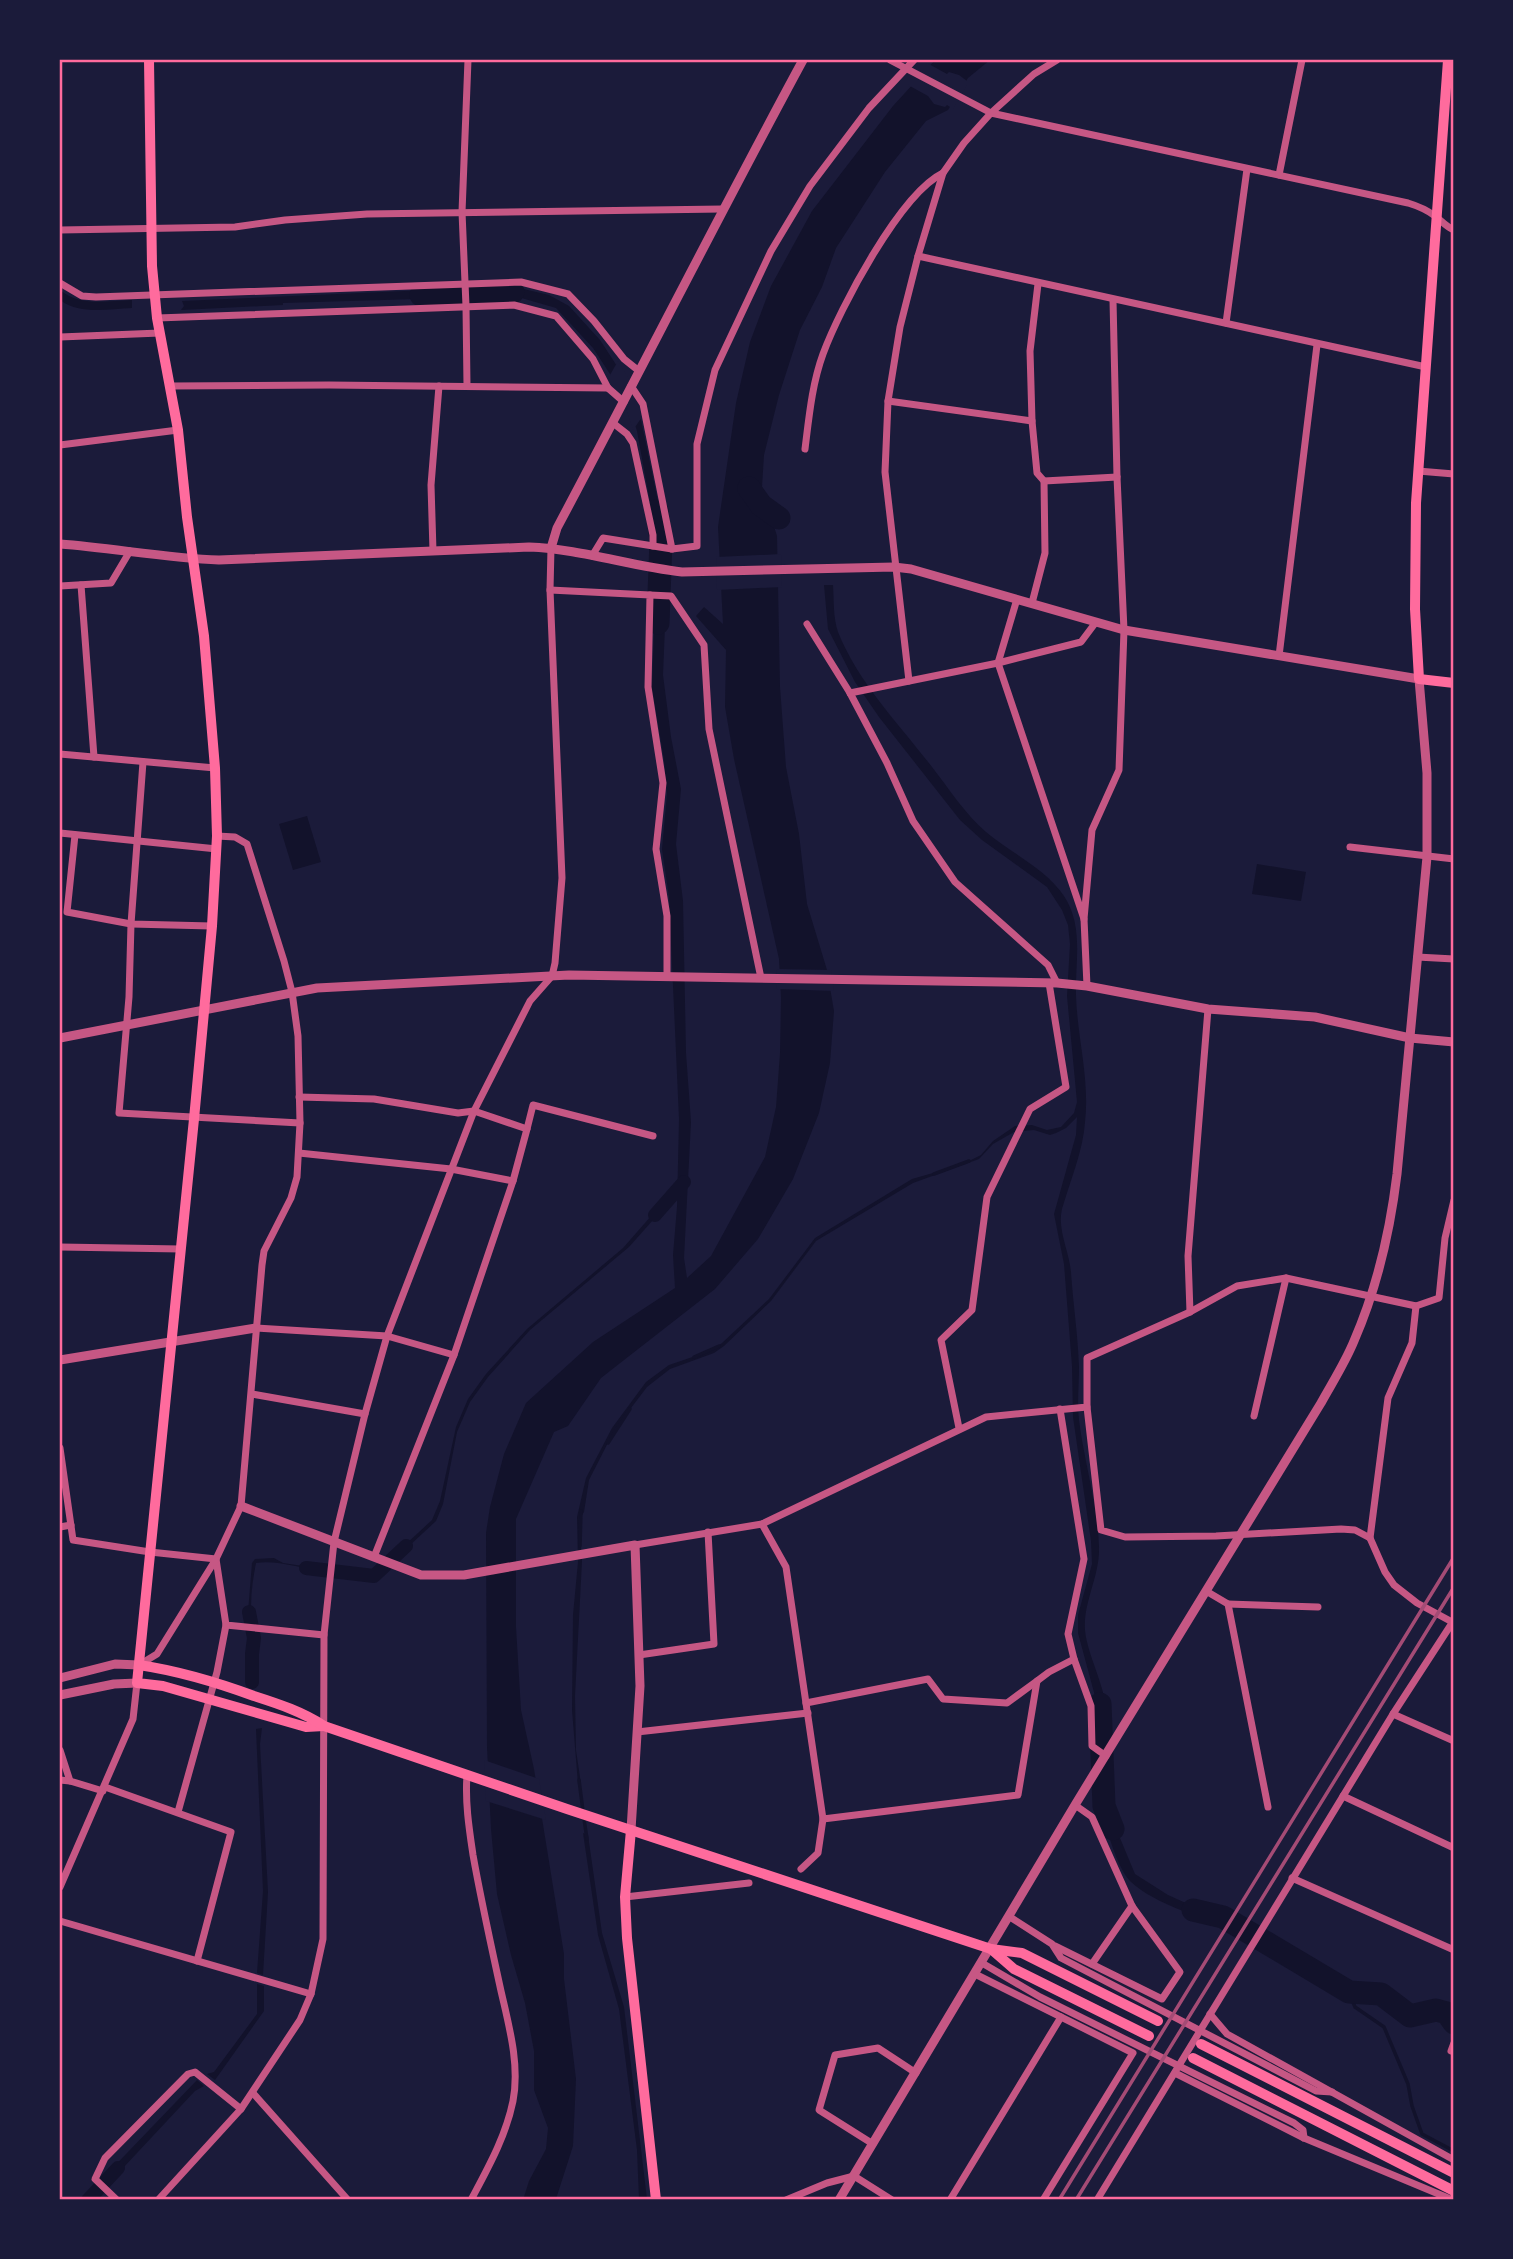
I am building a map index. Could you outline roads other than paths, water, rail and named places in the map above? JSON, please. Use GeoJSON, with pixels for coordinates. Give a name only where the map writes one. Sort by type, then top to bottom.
{"type":"FeatureCollection","features":[{"type":"Feature","properties":{"kind":"main road"},"geometry":{"type":"LineString","coordinates":[[149,60],[150,230],[154,295],[178,430],[204,636],[215,768],[217,849],[194,1119],[137,1683],[163,1686],[306,1727],[324,1726]]}},
{"type":"Feature","properties":{"kind":"main road"},"geometry":{"type":"LineString","coordinates":[[1448,60],[1448,137],[1438,218],[1414,540],[1419,679],[1454,683]]}},
{"type":"Feature","properties":{"kind":"main road"},"geometry":{"type":"LineString","coordinates":[[139,1665],[170,1669],[214,1682],[306,1714],[324,1726],[567,1809],[990,1949],[1022,1953],[1158,2021]]}},
{"type":"Feature","properties":{"kind":"main road"},"geometry":{"type":"LineString","coordinates":[[631,1830],[625,1897],[627,1938],[656,2200]]}},
{"type":"Feature","properties":{"kind":"main road"},"geometry":{"type":"LineString","coordinates":[[990,1949],[1014,1969],[1149,2036]]}},
{"type":"Feature","properties":{"kind":"main road"},"geometry":{"type":"LineString","coordinates":[[1201,2044],[1454,2173]]}},
{"type":"Feature","properties":{"kind":"main road"},"geometry":{"type":"LineString","coordinates":[[1193,2058],[1454,2191]]}},
{"type":"Feature","properties":{"kind":"street"},"geometry":{"type":"LineString","coordinates":[[467,386],[462,212],[468,60]]}},
{"type":"Feature","properties":{"kind":"street"},"geometry":{"type":"LineString","coordinates":[[158,2200],[253,2093],[300,2020],[311,1994],[323,1939],[324,1634],[334,1542],[387,1336],[474,1111],[530,1001],[552,976],[555,963],[562,878],[550,590],[551,548],[557,528],[722,209],[803,60]]}},
{"type":"Feature","properties":{"kind":"street"},"geometry":{"type":"LineString","coordinates":[[890,60],[908,67],[988,112],[1408,203],[1424,209],[1438,218],[1443,225],[1454,230]]}},
{"type":"Feature","properties":{"kind":"street"},"geometry":{"type":"LineString","coordinates":[[592,556],[603,538],[672,549],[697,546],[697,444],[715,369],[771,251],[810,186],[869,108],[914,60]]}},
{"type":"Feature","properties":{"kind":"street"},"geometry":{"type":"LineString","coordinates":[[909,681],[885,472],[888,401],[900,327],[943,173],[988,112],[1034,74],[1057,60]]}},
{"type":"Feature","properties":{"kind":"street"},"geometry":{"type":"LineString","coordinates":[[1279,176],[1302,60]]}},
{"type":"Feature","properties":{"kind":"street"},"geometry":{"type":"LineString","coordinates":[[1226,323],[1247,169]]}},
{"type":"Feature","properties":{"kind":"street"},"geometry":{"type":"LineString","coordinates":[[805,449],[811,403],[823,355],[848,298],[887,234],[931,179],[943,173]]}},
{"type":"Feature","properties":{"kind":"street"},"geometry":{"type":"LineString","coordinates":[[60,230],[235,227],[285,220],[367,215],[722,209]]}},
{"type":"Feature","properties":{"kind":"street"},"geometry":{"type":"LineString","coordinates":[[918,256],[1426,367]]}},
{"type":"Feature","properties":{"kind":"street"},"geometry":{"type":"LineString","coordinates":[[60,283],[70,291],[84,296],[521,282],[568,294],[624,359],[639,371]]}},
{"type":"Feature","properties":{"kind":"street"},"geometry":{"type":"LineString","coordinates":[[1032,603],[1045,554],[1044,481],[1037,472],[1030,351],[1038,284]]}},
{"type":"Feature","properties":{"kind":"street"},"geometry":{"type":"LineString","coordinates":[[1087,986],[1084,919],[1092,830],[1119,770],[1124,630],[1113,300]]}},
{"type":"Feature","properties":{"kind":"street"},"geometry":{"type":"LineString","coordinates":[[157,317],[466,302],[514,305],[556,316],[593,359],[608,388],[624,402]]}},
{"type":"Feature","properties":{"kind":"street"},"geometry":{"type":"LineString","coordinates":[[60,337],[160,333]]}},
{"type":"Feature","properties":{"kind":"street"},"geometry":{"type":"LineString","coordinates":[[1279,656],[1317,345]]}},
{"type":"Feature","properties":{"kind":"street"},"geometry":{"type":"LineString","coordinates":[[170,386],[608,388]]}},
{"type":"Feature","properties":{"kind":"street"},"geometry":{"type":"LineString","coordinates":[[433,551],[431,485],[439,386]]}},
{"type":"Feature","properties":{"kind":"street"},"geometry":{"type":"LineString","coordinates":[[631,386],[643,404],[672,549]]}},
{"type":"Feature","properties":{"kind":"street"},"geometry":{"type":"LineString","coordinates":[[888,401],[1032,421]]}},
{"type":"Feature","properties":{"kind":"street"},"geometry":{"type":"LineString","coordinates":[[613,423],[627,434],[633,443],[653,546]]}},
{"type":"Feature","properties":{"kind":"street"},"geometry":{"type":"LineString","coordinates":[[60,446],[178,430]]}},
{"type":"Feature","properties":{"kind":"street"},"geometry":{"type":"LineString","coordinates":[[1418,471],[1454,474]]}},
{"type":"Feature","properties":{"kind":"street"},"geometry":{"type":"LineString","coordinates":[[1044,481],[1117,477]]}},
{"type":"Feature","properties":{"kind":"street"},"geometry":{"type":"LineString","coordinates":[[60,544],[219,560],[551,548],[654,569],[705,573],[894,567],[911,569],[1124,630],[1419,679],[1428,794],[1427,857],[1410,1038],[1390,1226],[1371,1295],[1354,1343],[839,2200]]}},
{"type":"Feature","properties":{"kind":"street"},"geometry":{"type":"LineString","coordinates":[[60,586],[111,583],[130,551]]}},
{"type":"Feature","properties":{"kind":"street"},"geometry":{"type":"LineString","coordinates":[[80,585],[94,757]]}},
{"type":"Feature","properties":{"kind":"street"},"geometry":{"type":"LineString","coordinates":[[550,590],[671,596],[704,645],[709,729],[764,978]]}},
{"type":"Feature","properties":{"kind":"street"},"geometry":{"type":"LineString","coordinates":[[650,595],[648,687],[663,783],[656,849],[667,916],[669,976]]}},
{"type":"Feature","properties":{"kind":"street"},"geometry":{"type":"LineString","coordinates":[[1017,599],[998,663],[1084,919]]}},
{"type":"Feature","properties":{"kind":"street"},"geometry":{"type":"LineString","coordinates":[[850,693],[998,663],[1081,642],[1096,622]]}},
{"type":"Feature","properties":{"kind":"street"},"geometry":{"type":"LineString","coordinates":[[807,624],[850,693],[913,821],[955,882],[1048,965],[1053,983],[1066,1087],[1030,1109],[987,1197],[972,1310],[941,1340],[959,1428]]}},
{"type":"Feature","properties":{"kind":"street"},"geometry":{"type":"LineString","coordinates":[[60,754],[215,768]]}},
{"type":"Feature","properties":{"kind":"street"},"geometry":{"type":"LineString","coordinates":[[142,762],[119,1113],[300,1123]]}},
{"type":"Feature","properties":{"kind":"street"},"geometry":{"type":"LineString","coordinates":[[60,833],[217,849]]}},
{"type":"Feature","properties":{"kind":"street"},"geometry":{"type":"LineString","coordinates":[[75,835],[67,912],[131,924],[212,926]]}},
{"type":"Feature","properties":{"kind":"street"},"geometry":{"type":"LineString","coordinates":[[60,1678],[115,1664],[139,1665],[157,1654],[216,1559],[241,1506],[264,1251],[294,1188],[299,1153],[298,1036],[292,992],[247,844],[235,837],[217,836]]}},
{"type":"Feature","properties":{"kind":"street"},"geometry":{"type":"LineString","coordinates":[[1350,847],[1454,859]]}},
{"type":"Feature","properties":{"kind":"street"},"geometry":{"type":"LineString","coordinates":[[1417,957],[1454,959]]}},
{"type":"Feature","properties":{"kind":"street"},"geometry":{"type":"LineString","coordinates":[[60,1038],[317,988],[552,976],[687,976],[1053,983],[1087,986],[1208,1009],[1315,1017],[1410,1038],[1454,1042]]}},
{"type":"Feature","properties":{"kind":"street"},"geometry":{"type":"LineString","coordinates":[[1190,1312],[1188,1256],[1208,1009]]}},
{"type":"Feature","properties":{"kind":"street"},"geometry":{"type":"LineString","coordinates":[[299,1097],[374,1099],[458,1113],[474,1111],[527,1129]]}},
{"type":"Feature","properties":{"kind":"street"},"geometry":{"type":"LineString","coordinates":[[373,1557],[454,1355],[513,1181],[534,1105],[653,1136]]}},
{"type":"Feature","properties":{"kind":"street"},"geometry":{"type":"LineString","coordinates":[[299,1153],[451,1169],[513,1181]]}},
{"type":"Feature","properties":{"kind":"street"},"geometry":{"type":"LineString","coordinates":[[1370,1538],[1355,1530],[1341,1529],[1223,1536],[1125,1536],[1101,1530],[1087,1407],[1087,1358],[1190,1312],[1237,1286],[1286,1278],[1416,1306],[1439,1298],[1445,1238],[1454,1200]]}},
{"type":"Feature","properties":{"kind":"street"},"geometry":{"type":"LineString","coordinates":[[1445,1238],[1454,1240]]}},
{"type":"Feature","properties":{"kind":"street"},"geometry":{"type":"LineString","coordinates":[[60,1247],[181,1249]]}},
{"type":"Feature","properties":{"kind":"street"},"geometry":{"type":"LineString","coordinates":[[1254,1416],[1286,1278]]}},
{"type":"Feature","properties":{"kind":"street"},"geometry":{"type":"LineString","coordinates":[[1097,2200],[1393,1714],[1453,1622],[1417,1603],[1394,1585],[1385,1572],[1370,1538],[1388,1398],[1412,1343],[1416,1306]]}},
{"type":"Feature","properties":{"kind":"street"},"geometry":{"type":"LineString","coordinates":[[60,1360],[256,1328],[387,1336],[454,1355]]}},
{"type":"Feature","properties":{"kind":"street"},"geometry":{"type":"LineString","coordinates":[[252,1394],[365,1414]]}},
{"type":"Feature","properties":{"kind":"street"},"geometry":{"type":"LineString","coordinates":[[241,1506],[421,1575],[469,1574],[762,1524],[986,1417],[1087,1407]]}},
{"type":"Feature","properties":{"kind":"street"},"geometry":{"type":"LineString","coordinates":[[1060,1409],[1084,1559],[1068,1634],[1091,1706],[1092,1746],[1106,1756]]}},
{"type":"Feature","properties":{"kind":"street"},"geometry":{"type":"LineString","coordinates":[[60,1448],[73,1540],[216,1559]]}},
{"type":"Feature","properties":{"kind":"street"},"geometry":{"type":"LineString","coordinates":[[762,1524],[786,1567],[823,1819],[818,1853],[801,1868]]}},
{"type":"Feature","properties":{"kind":"street"},"geometry":{"type":"LineString","coordinates":[[60,1527],[71,1525]]}},
{"type":"Feature","properties":{"kind":"street"},"geometry":{"type":"LineString","coordinates":[[639,1655],[714,1644],[708,1532]]}},
{"type":"Feature","properties":{"kind":"street"},"geometry":{"type":"LineString","coordinates":[[631,1830],[640,1686],[635,1545]]}},
{"type":"Feature","properties":{"kind":"street"},"geometry":{"type":"LineString","coordinates":[[178,1812],[223,1650],[226,1625],[216,1559]]}},
{"type":"Feature","properties":{"kind":"street"},"geometry":{"type":"LineString","coordinates":[[1206,1591],[1228,1604],[1318,1607]]}},
{"type":"Feature","properties":{"kind":"street"},"geometry":{"type":"LineString","coordinates":[[1228,1604],[1268,1807]]}},
{"type":"Feature","properties":{"kind":"street"},"geometry":{"type":"LineString","coordinates":[[226,1625],[324,1634]]}},
{"type":"Feature","properties":{"kind":"street"},"geometry":{"type":"LineString","coordinates":[[806,1703],[928,1679],[943,1699],[1007,1703],[1049,1672],[1074,1659]]}},
{"type":"Feature","properties":{"kind":"street"},"geometry":{"type":"LineString","coordinates":[[823,1819],[1018,1795],[1037,1681]]}},
{"type":"Feature","properties":{"kind":"street"},"geometry":{"type":"LineString","coordinates":[[60,1695],[114,1684],[137,1683],[134,1719],[60,1887]]}},
{"type":"Feature","properties":{"kind":"street"},"geometry":{"type":"LineString","coordinates":[[637,1732],[808,1713]]}},
{"type":"Feature","properties":{"kind":"street"},"geometry":{"type":"LineString","coordinates":[[1393,1714],[1454,1741]]}},
{"type":"Feature","properties":{"kind":"street"},"geometry":{"type":"LineString","coordinates":[[60,1750],[70,1782]]}},
{"type":"Feature","properties":{"kind":"street"},"geometry":{"type":"LineString","coordinates":[[467,1775],[466,1795],[480,1897],[510,2029],[515,2063],[513,2101],[505,2128],[471,2200]]}},
{"type":"Feature","properties":{"kind":"street"},"geometry":{"type":"LineString","coordinates":[[60,1780],[104,1789],[178,1812],[230,1832],[197,1961]]}},
{"type":"Feature","properties":{"kind":"street"},"geometry":{"type":"LineString","coordinates":[[1343,1796],[1454,1848]]}},
{"type":"Feature","properties":{"kind":"street"},"geometry":{"type":"LineString","coordinates":[[1010,1917],[1052,1944],[1162,1999],[1180,1972],[1132,1906],[1092,1817],[1075,1805]]}},
{"type":"Feature","properties":{"kind":"street"},"geometry":{"type":"LineString","coordinates":[[1293,1878],[1454,1950]]}},
{"type":"Feature","properties":{"kind":"street"},"geometry":{"type":"LineString","coordinates":[[625,1897],[749,1883]]}},
{"type":"Feature","properties":{"kind":"street"},"geometry":{"type":"LineString","coordinates":[[1092,1964],[1132,1906]]}},
{"type":"Feature","properties":{"kind":"street"},"geometry":{"type":"LineString","coordinates":[[60,1921],[311,1994]]}},
{"type":"Feature","properties":{"kind":"street"},"geometry":{"type":"LineString","coordinates":[[1052,1944],[1061,1958],[1209,2037],[1316,2091],[1332,2092]]}},
{"type":"Feature","properties":{"kind":"street"},"geometry":{"type":"LineString","coordinates":[[982,1963],[1040,1997],[1294,2123],[1303,2130],[1304,2138]]}},
{"type":"Feature","properties":{"kind":"street"},"geometry":{"type":"LineString","coordinates":[[975,1974],[1133,2053],[1043,2200]]}},
{"type":"Feature","properties":{"kind":"street"},"geometry":{"type":"LineString","coordinates":[[1210,2014],[1227,2034],[1454,2160]]}},
{"type":"Feature","properties":{"kind":"street"},"geometry":{"type":"LineString","coordinates":[[950,2200],[1061,2017]]}},
{"type":"Feature","properties":{"kind":"street"},"geometry":{"type":"LineString","coordinates":[[1454,2043],[1451,2050],[1454,2052]]}},
{"type":"Feature","properties":{"kind":"street"},"geometry":{"type":"LineString","coordinates":[[873,2144],[819,2110],[835,2055],[878,2048],[916,2073]]}},
{"type":"Feature","properties":{"kind":"street"},"geometry":{"type":"LineString","coordinates":[[117,2200],[95,2179],[105,2158],[188,2074],[195,2072],[241,2109]]}},
{"type":"Feature","properties":{"kind":"street"},"geometry":{"type":"LineString","coordinates":[[1174,2073],[1304,2138],[1453,2199]]}},
{"type":"Feature","properties":{"kind":"street"},"geometry":{"type":"LineString","coordinates":[[253,2093],[348,2200]]}},
{"type":"Feature","properties":{"kind":"street"},"geometry":{"type":"LineString","coordinates":[[1319,2121],[1453,2199]]}},
{"type":"Feature","properties":{"kind":"street"},"geometry":{"type":"LineString","coordinates":[[786,2200],[827,2183],[854,2176],[891,2200]]}},
{"type":"Feature","properties":{"kind":"waterway"},"geometry":{"type":"LineString","coordinates":[[421,295],[513,292]]}},
{"type":"Feature","properties":{"kind":"waterway"},"geometry":{"type":"LineString","coordinates":[[749,488],[761,505],[779,518]]}},
{"type":"Feature","properties":{"kind":"waterway"},"geometry":{"type":"LineString","coordinates":[[657,511],[661,540],[658,623]]}},
{"type":"Feature","properties":{"kind":"waterway"},"geometry":{"type":"LineString","coordinates":[[934,1174],[969,1161]]}},
{"type":"Feature","properties":{"kind":"waterway"},"geometry":{"type":"LineString","coordinates":[[655,1215],[684,1182]]}},
{"type":"Feature","properties":{"kind":"waterway"},"geometry":{"type":"LineString","coordinates":[[694,1357],[719,1346]]}},
{"type":"Feature","properties":{"kind":"waterway"},"geometry":{"type":"LineString","coordinates":[[608,1443],[630,1409]]}},
{"type":"Feature","properties":{"kind":"waterway"},"geometry":{"type":"LineString","coordinates":[[580,1546],[581,1511]]}},
{"type":"Feature","properties":{"kind":"waterway"},"geometry":{"type":"LineString","coordinates":[[306,1568],[374,1576],[406,1546]]}},
{"type":"Feature","properties":{"kind":"waterway"},"geometry":{"type":"LineString","coordinates":[[249,1612],[254,1638],[252,1682]]}},
{"type":"Feature","properties":{"kind":"waterway"},"geometry":{"type":"LineString","coordinates":[[1100,1704],[1104,1806],[1113,1829]]}},
{"type":"Feature","properties":{"kind":"waterway"},"geometry":{"type":"LineString","coordinates":[[579,1780],[583,1811]]}},
{"type":"Feature","properties":{"kind":"waterway"},"geometry":{"type":"LineString","coordinates":[[584,1819],[587,1839]]}},
{"type":"Feature","properties":{"kind":"waterway"},"geometry":{"type":"LineString","coordinates":[[1193,1910],[1223,1917],[1349,1992],[1381,1994],[1410,2016],[1436,2010],[1447,2013],[1454,2023]]}},
{"type":"Feature","properties":{"kind":"waterway"},"geometry":{"type":"LineString","coordinates":[[1349,1992],[1355,2007],[1384,2027],[1408,2084],[1422,2134],[1454,2151]]}},
{"type":"Feature","properties":{"kind":"waterway"},"geometry":{"type":"LineString","coordinates":[[88,2200],[118,2168]]}},
{"type":"Feature","properties":{"kind":"railway"},"geometry":{"type":"LineString","coordinates":[[1059,2200],[1454,1557]]}},
{"type":"Feature","properties":{"kind":"railway"},"geometry":{"type":"LineString","coordinates":[[1076,2200],[1454,1587]]}}]}
